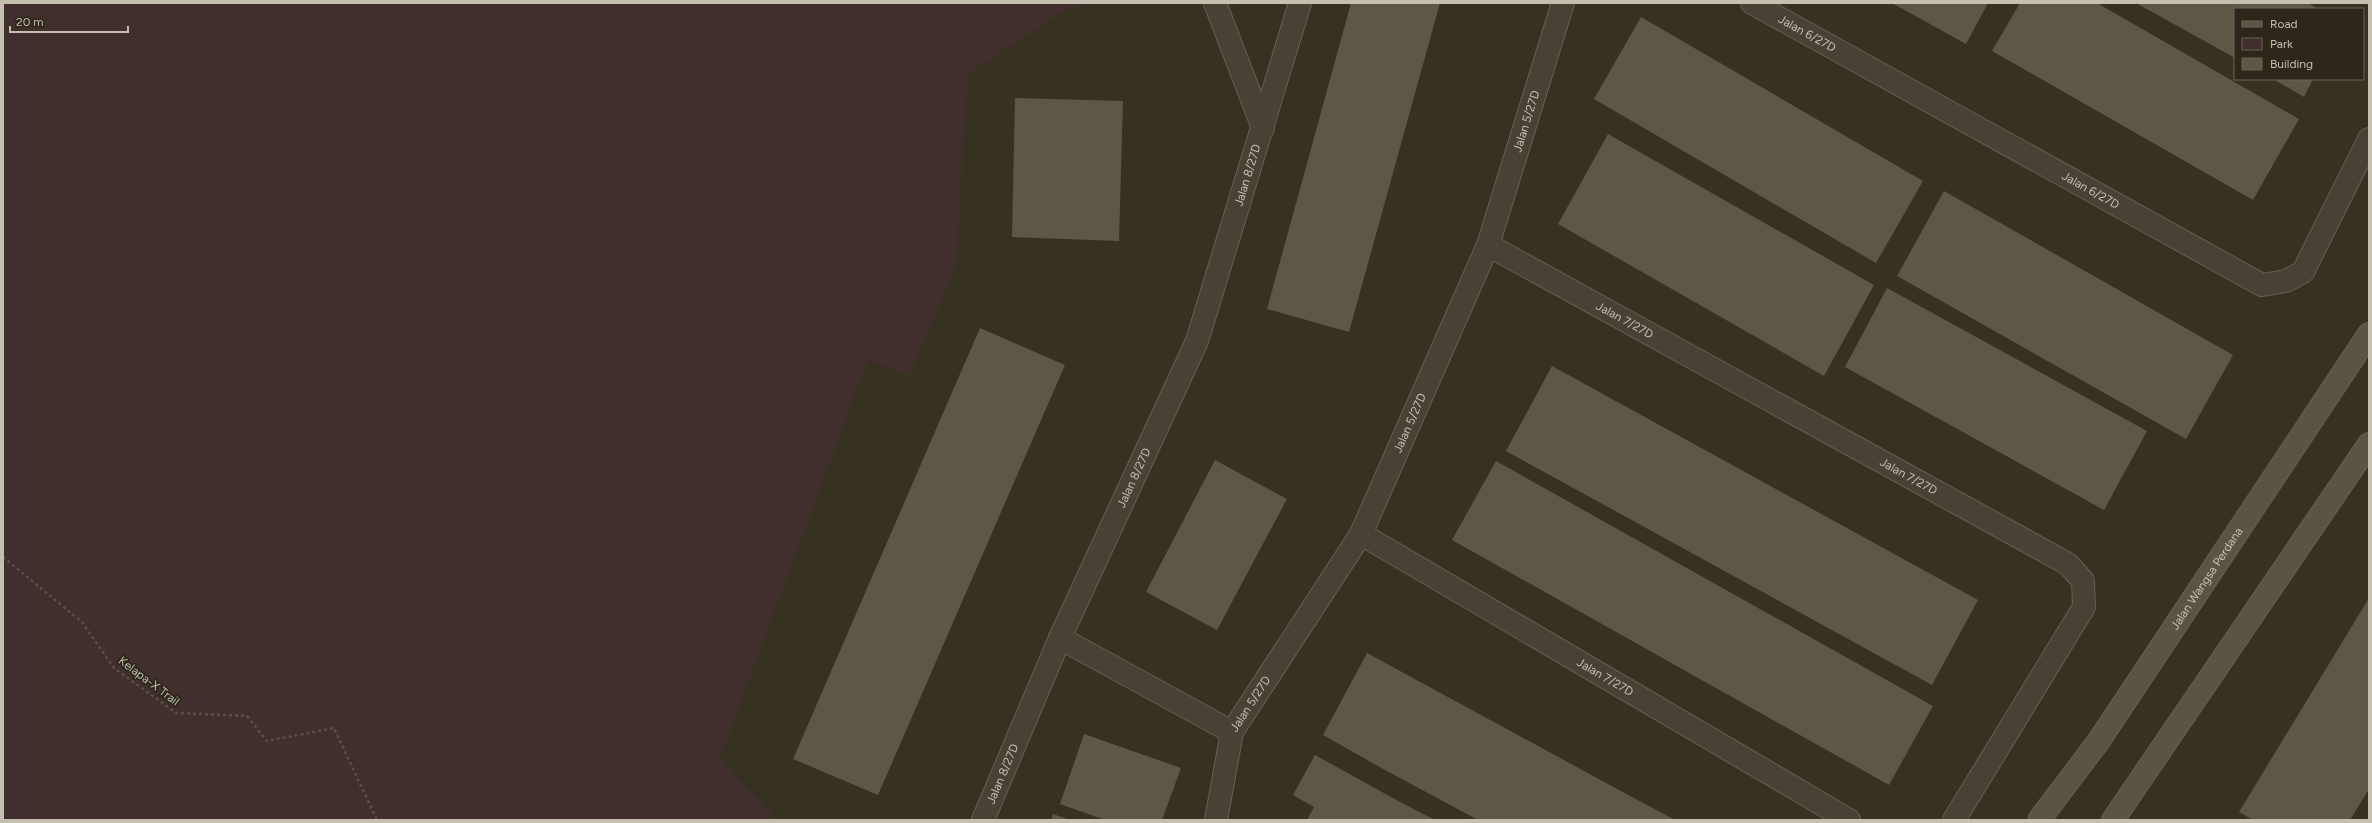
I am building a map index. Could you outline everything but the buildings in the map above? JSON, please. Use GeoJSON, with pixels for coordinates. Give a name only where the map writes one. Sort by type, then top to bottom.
{"type":"FeatureCollection","features":[{"type":"Feature","properties":{"kind":"main road","name":"Jalan Wangsa Perdana"},"geometry":{"type":"LineString","coordinates":[[2039,820],[2098,742],[2369,334]]}},
{"type":"Feature","properties":{"kind":"main road"},"geometry":{"type":"LineString","coordinates":[[2113,820],[2369,444]]}},
{"type":"Feature","properties":{"kind":"street","name":"Jalan 8/27D"},"geometry":{"type":"LineString","coordinates":[[1215,3],[1263,128]]}},
{"type":"Feature","properties":{"kind":"street","name":"Jalan 8/27D"},"geometry":{"type":"LineString","coordinates":[[983,820],[1060,638],[1197,341],[1300,3]]}},
{"type":"Feature","properties":{"kind":"street","name":"Jalan 5/27D"},"geometry":{"type":"LineString","coordinates":[[1216,820],[1232,732],[1362,534],[1488,245],[1563,3]]}},
{"type":"Feature","properties":{"kind":"street","name":"Jalan 6/27D"},"geometry":{"type":"LineString","coordinates":[[1752,3],[2262,284],[2286,281],[2303,272],[2369,139]]}},
{"type":"Feature","properties":{"kind":"street","name":"Jalan 7/27D"},"geometry":{"type":"LineString","coordinates":[[1488,245],[2068,564],[2083,581],[2084,607],[1954,820]]}},
{"type":"Feature","properties":{"kind":"street","name":"Jalan 7/27D"},"geometry":{"type":"LineString","coordinates":[[1362,534],[1849,820]]}},
{"type":"Feature","properties":{"kind":"street"},"geometry":{"type":"LineString","coordinates":[[1060,638],[1232,732]]}},
{"type":"Feature","properties":{"kind":"path","name":"Kelapa-X Trail"},"geometry":{"type":"LineString","coordinates":[[3,558],[82,622],[114,668],[176,713],[248,716],[267,741],[334,728],[377,820]]}},
{"type":"Feature","properties":{"kind":"green space"},"geometry":{"type":"Polygon","coordinates":[[[3,3],[1091,3],[1065,10],[968,74],[956,268],[909,376],[868,360],[720,759],[779,820],[3,820],[3,3]]]}}]}
